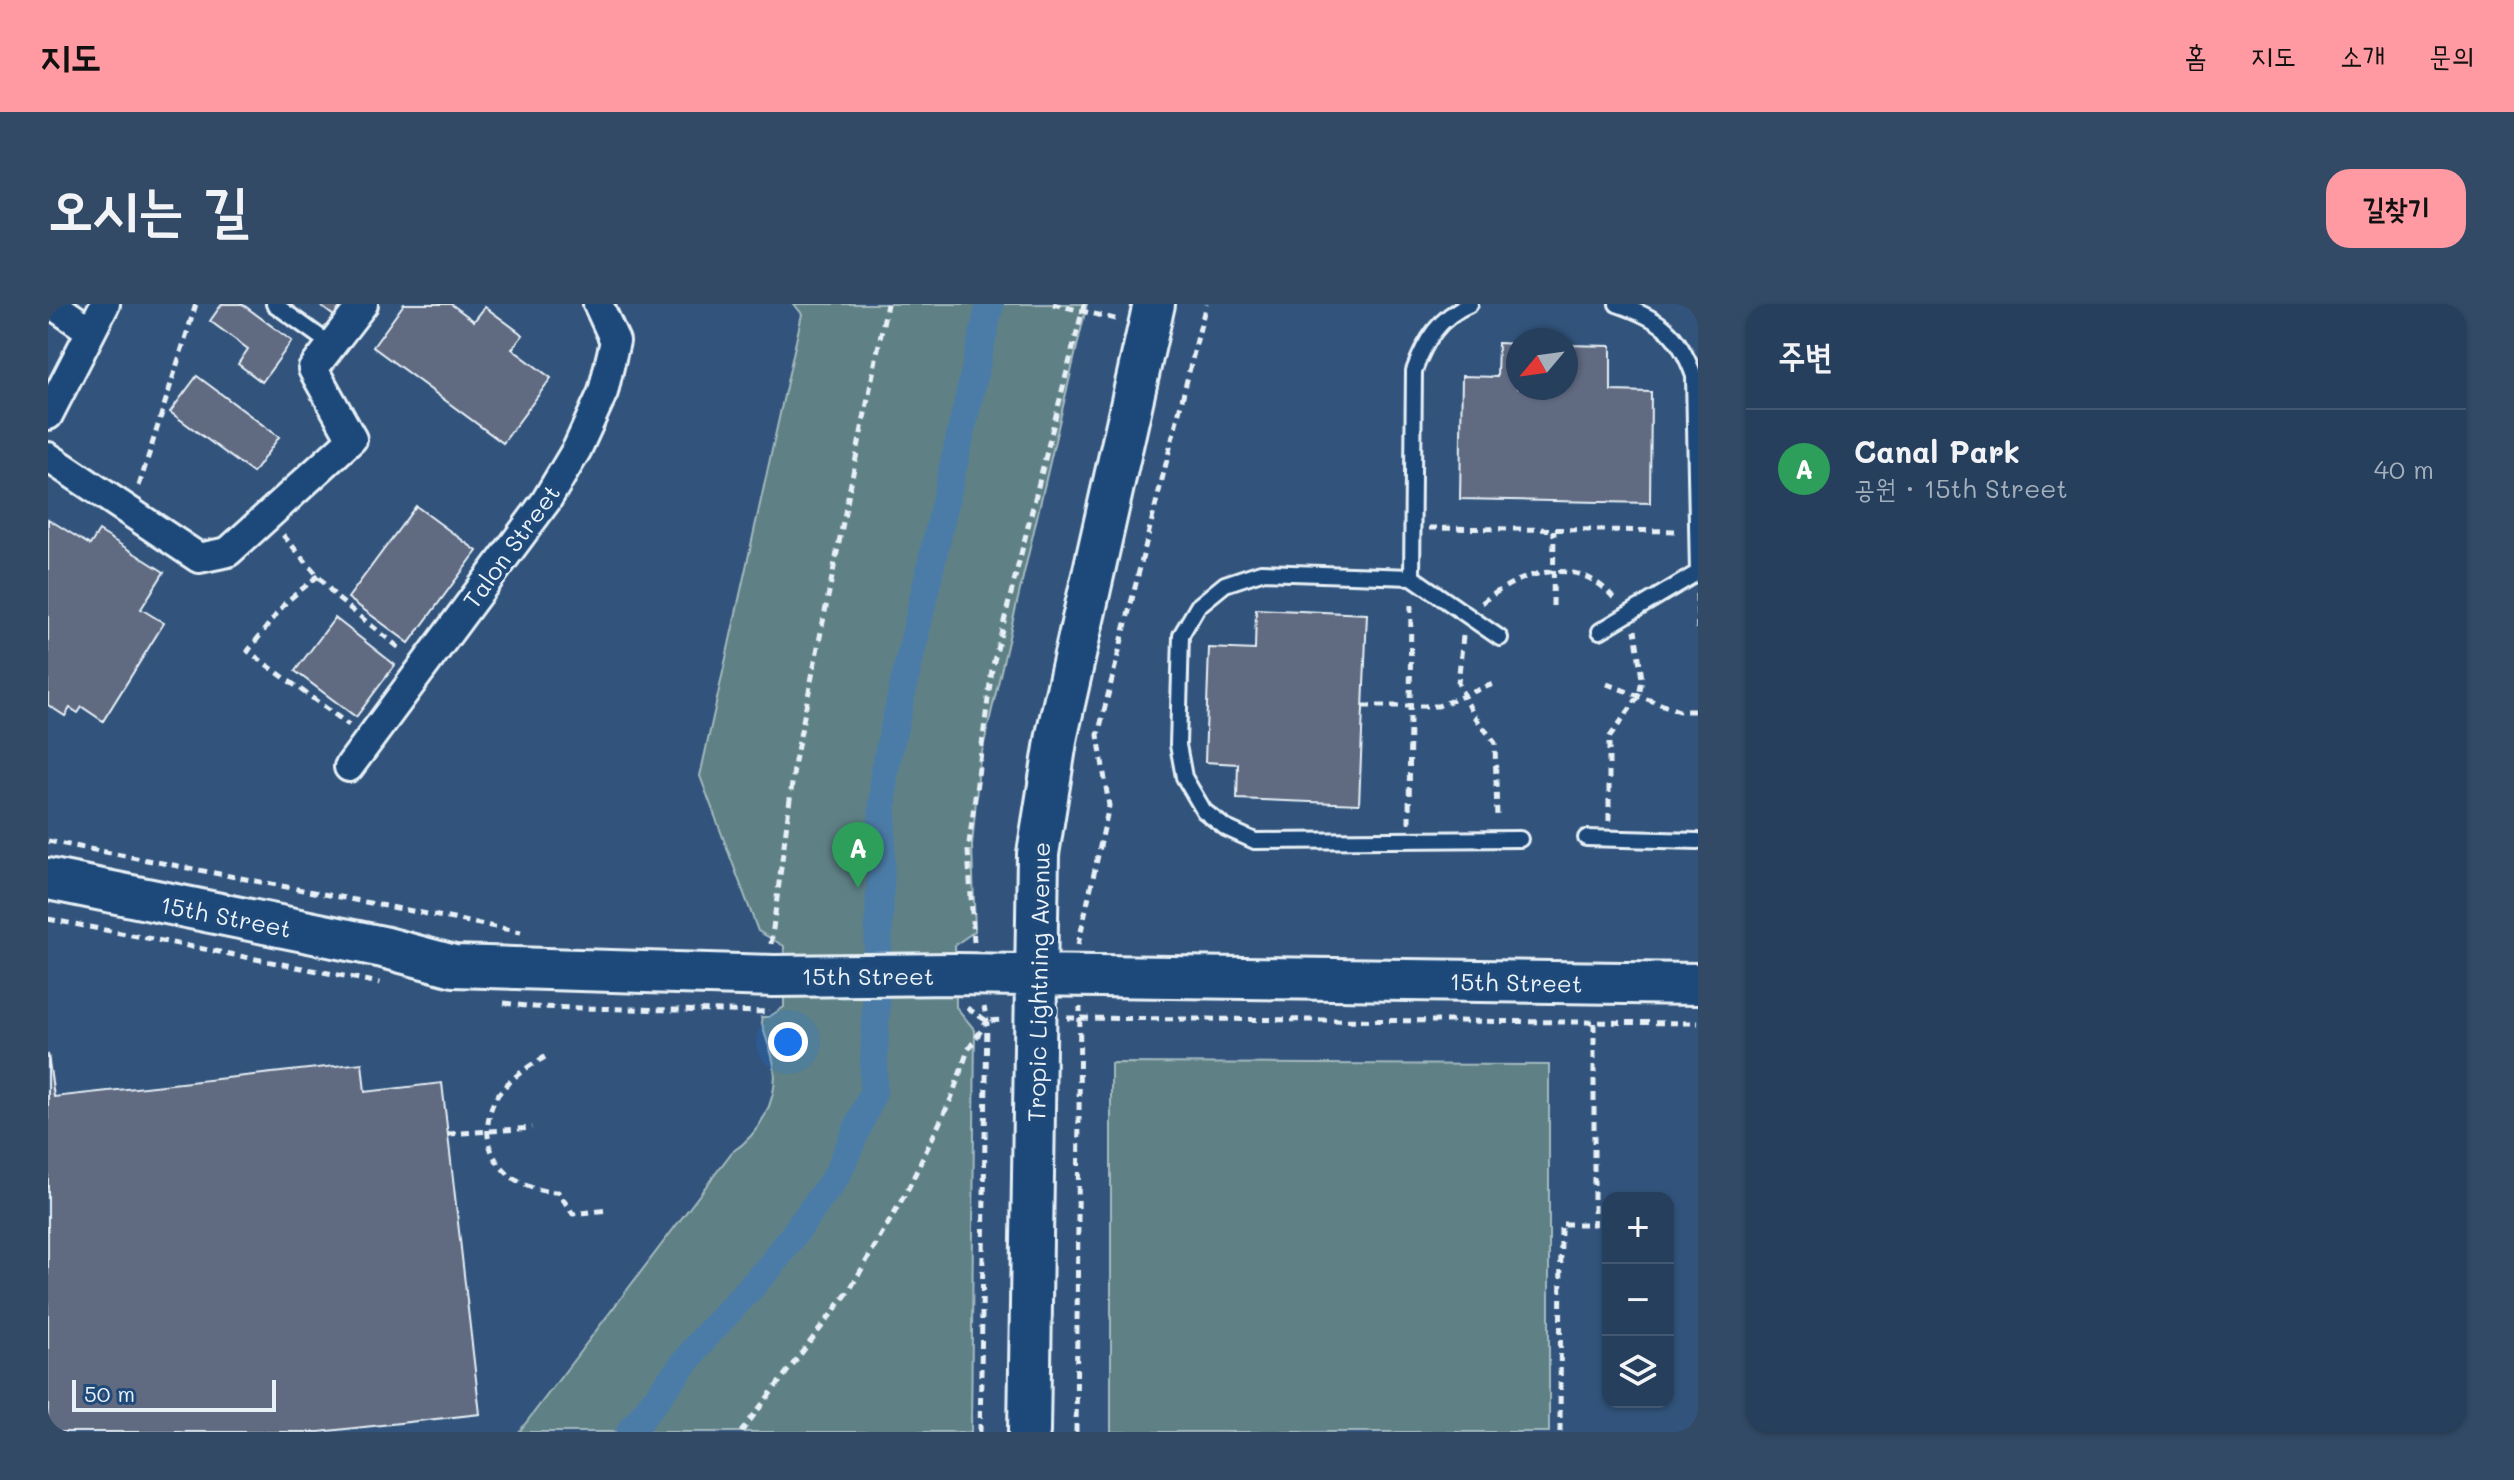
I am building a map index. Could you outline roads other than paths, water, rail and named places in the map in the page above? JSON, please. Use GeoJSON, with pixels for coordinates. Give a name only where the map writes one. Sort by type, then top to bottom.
{"type":"FeatureCollection","features":[{"type":"Feature","properties":{"kind":"street"},"geometry":{"type":"LineString","coordinates":[[52,304],[91,331]]}},
{"type":"Feature","properties":{"kind":"street"},"geometry":{"type":"LineString","coordinates":[[48,415],[105,304]]}},
{"type":"Feature","properties":{"kind":"street"},"geometry":{"type":"LineString","coordinates":[[48,457],[199,558],[228,552],[352,439],[313,369],[363,304]]}},
{"type":"Feature","properties":{"kind":"street","name":"Talon Street"},"geometry":{"type":"LineString","coordinates":[[349,767],[546,501],[577,449],[603,392],[615,341],[598,304]]}},
{"type":"Feature","properties":{"kind":"street","name":"Tropic Lightning Avenue"},"geometry":{"type":"LineString","coordinates":[[1029,1432],[1038,854],[1057,735],[1151,315]]}},
{"type":"Feature","properties":{"kind":"street","name":"15th Street"},"geometry":{"type":"LineString","coordinates":[[48,879],[383,947],[454,966],[771,959],[963,983],[1036,976],[1698,984]]}},
{"type":"Feature","properties":{"kind":"lane"},"geometry":{"type":"LineString","coordinates":[[274,304],[330,344]]}},
{"type":"Feature","properties":{"kind":"lane"},"geometry":{"type":"LineString","coordinates":[[1412,577],[1414,371],[1423,344],[1438,325],[1470,304]]}},
{"type":"Feature","properties":{"kind":"lane"},"geometry":{"type":"LineString","coordinates":[[1600,631],[1698,573],[1694,376],[1685,350],[1665,325],[1617,304]]}},
{"type":"Feature","properties":{"kind":"lane"},"geometry":{"type":"LineString","coordinates":[[1500,638],[1412,577],[1261,572],[1225,584],[1198,606],[1181,635],[1178,745],[1184,777],[1204,811],[1226,828],[1255,841],[1520,839]]}},
{"type":"Feature","properties":{"kind":"lane"},"geometry":{"type":"LineString","coordinates":[[1586,838],[1698,841]]}},
{"type":"Feature","properties":{"kind":"waterway"},"geometry":{"type":"LineString","coordinates":[[630,1432],[705,1337],[773,1263],[837,1175],[873,1093],[884,772],[990,304]]}},
{"type":"Feature","properties":{"kind":"place","name":"Canal Park"},"geometry":{"type":"Point","coordinates":[858,888]}}]}
